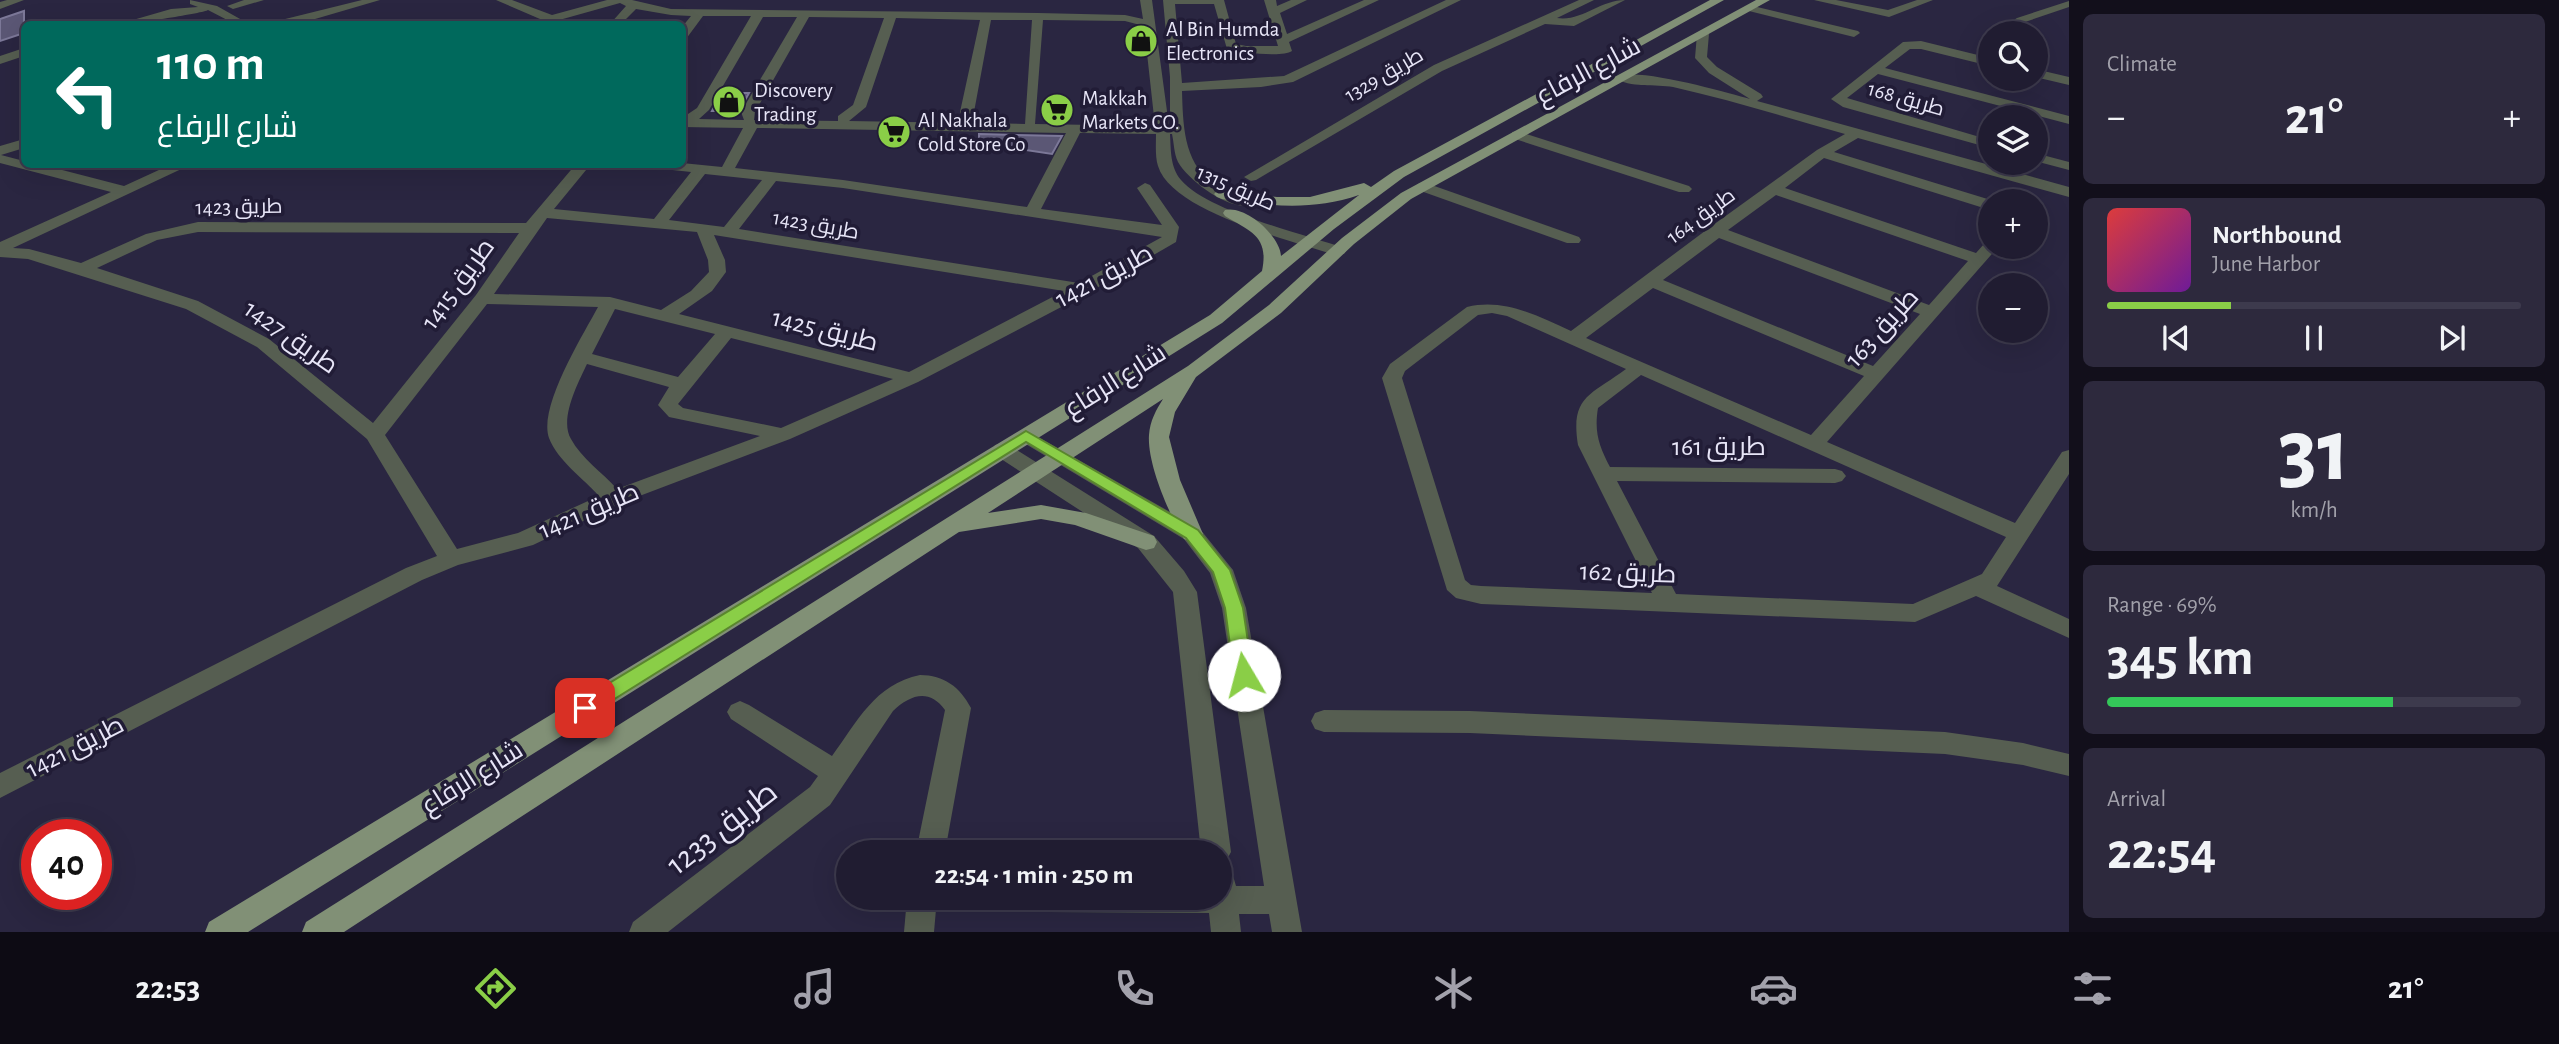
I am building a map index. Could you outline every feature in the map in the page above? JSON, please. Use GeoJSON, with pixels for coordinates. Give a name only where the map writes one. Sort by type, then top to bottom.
{"type":"FeatureCollection","features":[{"type":"Feature","properties":{"kind":"main road","name":"شارع الرفاع"},"geometry":{"type":"LineString","coordinates":[[220,932],[1216,319],[1313,235],[1358,200],[1399,174],[1718,0]]}},
{"type":"Feature","properties":{"kind":"main road","name":"شارع الرفاع"},"geometry":{"type":"LineString","coordinates":[[317,932],[944,528],[1037,472],[1195,370],[1275,309],[1343,246],[1423,187],[1764,0]]}},
{"type":"Feature","properties":{"kind":"main road"},"geometry":{"type":"LineString","coordinates":[[1222,194],[1278,202],[1318,202],[1342,197],[1399,174]]}},
{"type":"Feature","properties":{"kind":"main road"},"geometry":{"type":"LineString","coordinates":[[1231,212],[1263,234],[1272,244],[1275,255],[1270,274]]}},
{"type":"Feature","properties":{"kind":"main road"},"geometry":{"type":"LineString","coordinates":[[1192,534],[1168,476],[1159,443],[1159,428],[1166,409],[1195,370]]}},
{"type":"Feature","properties":{"kind":"main road"},"geometry":{"type":"LineString","coordinates":[[944,528],[1041,512],[1078,518],[1146,542]]}},
{"type":"Feature","properties":{"kind":"street"},"geometry":{"type":"LineString","coordinates":[[0,6],[18,0]]}},
{"type":"Feature","properties":{"kind":"street"},"geometry":{"type":"LineString","coordinates":[[162,0],[224,5],[258,0]]}},
{"type":"Feature","properties":{"kind":"street"},"geometry":{"type":"LineString","coordinates":[[300,21],[374,0]]}},
{"type":"Feature","properties":{"kind":"street"},"geometry":{"type":"LineString","coordinates":[[502,0],[552,19]]}},
{"type":"Feature","properties":{"kind":"street"},"geometry":{"type":"LineString","coordinates":[[686,32],[705,12],[722,0]]}},
{"type":"Feature","properties":{"kind":"street"},"geometry":{"type":"LineString","coordinates":[[905,14],[910,0]]}},
{"type":"Feature","properties":{"kind":"street"},"geometry":{"type":"LineString","coordinates":[[1028,0],[1032,16],[1030,121]]}},
{"type":"Feature","properties":{"kind":"street"},"geometry":{"type":"LineString","coordinates":[[1169,1],[1218,0],[1231,46],[1245,50],[1284,45],[1373,0]]}},
{"type":"Feature","properties":{"kind":"street"},"geometry":{"type":"LineString","coordinates":[[1293,77],[1273,6],[1301,0]]}},
{"type":"Feature","properties":{"kind":"street"},"geometry":{"type":"LineString","coordinates":[[686,119],[1075,128],[1128,125],[1152,111],[1159,92],[1176,84],[1269,83],[1293,77],[1455,0]]}},
{"type":"Feature","properties":{"kind":"street","name":"طريق 1329"},"geometry":{"type":"LineString","coordinates":[[1251,177],[1438,68],[1586,0]]}},
{"type":"Feature","properties":{"kind":"street","name":"طريق 1329"},"geometry":{"type":"LineString","coordinates":[[1544,20],[1570,24],[1619,0]]}},
{"type":"Feature","properties":{"kind":"street"},"geometry":{"type":"LineString","coordinates":[[1821,0],[1889,14],[1927,0]]}},
{"type":"Feature","properties":{"kind":"street"},"geometry":{"type":"LineString","coordinates":[[2064,0],[2069,4]]}},
{"type":"Feature","properties":{"kind":"street","name":"طريق 1315"},"geometry":{"type":"LineString","coordinates":[[1169,1],[1176,84],[1164,148],[1165,166],[1176,184],[1206,203],[1313,235]]}},
{"type":"Feature","properties":{"kind":"street"},"geometry":{"type":"LineString","coordinates":[[616,21],[624,2]]}},
{"type":"Feature","properties":{"kind":"street"},"geometry":{"type":"LineString","coordinates":[[545,21],[624,2],[660,11],[805,14],[1125,18],[1148,12]]}},
{"type":"Feature","properties":{"kind":"street"},"geometry":{"type":"LineString","coordinates":[[136,21],[193,4]]}},
{"type":"Feature","properties":{"kind":"street"},"geometry":{"type":"LineString","coordinates":[[171,12],[193,4]]}},
{"type":"Feature","properties":{"kind":"street"},"geometry":{"type":"LineString","coordinates":[[2019,21],[2069,4]]}},
{"type":"Feature","properties":{"kind":"street"},"geometry":{"type":"LineString","coordinates":[[224,5],[245,18]]}},
{"type":"Feature","properties":{"kind":"street"},"geometry":{"type":"LineString","coordinates":[[224,5],[245,18]]}},
{"type":"Feature","properties":{"kind":"street"},"geometry":{"type":"LineString","coordinates":[[1749,8],[1854,33]]}},
{"type":"Feature","properties":{"kind":"street","name":"طريق 1315"},"geometry":{"type":"LineString","coordinates":[[1148,12],[1159,92],[1170,126],[1191,171],[1206,185],[1222,194],[1343,246]]}},
{"type":"Feature","properties":{"kind":"street"},"geometry":{"type":"LineString","coordinates":[[686,119],[702,110],[759,13]]}},
{"type":"Feature","properties":{"kind":"street"},"geometry":{"type":"LineString","coordinates":[[726,172],[750,120],[748,112],[805,14]]}},
{"type":"Feature","properties":{"kind":"street"},"geometry":{"type":"LineString","coordinates":[[843,119],[859,107],[891,15]]}},
{"type":"Feature","properties":{"kind":"street"},"geometry":{"type":"LineString","coordinates":[[973,121],[967,112],[986,16]]}},
{"type":"Feature","properties":{"kind":"street"},"geometry":{"type":"LineString","coordinates":[[259,18],[266,21]]}},
{"type":"Feature","properties":{"kind":"street"},"geometry":{"type":"LineString","coordinates":[[1732,18],[1812,36]]}},
{"type":"Feature","properties":{"kind":"street"},"geometry":{"type":"LineString","coordinates":[[1703,34],[1701,58],[1713,70],[1753,96],[1813,120]]}},
{"type":"Feature","properties":{"kind":"street","name":"طريق 168"},"geometry":{"type":"LineString","coordinates":[[1978,55],[1907,45],[1838,99],[1978,141]]}},
{"type":"Feature","properties":{"kind":"street"},"geometry":{"type":"LineString","coordinates":[[0,60],[21,53]]}},
{"type":"Feature","properties":{"kind":"street"},"geometry":{"type":"LineString","coordinates":[[1874,69],[2069,120]]}},
{"type":"Feature","properties":{"kind":"street"},"geometry":{"type":"LineString","coordinates":[[2048,76],[2069,81]]}},
{"type":"Feature","properties":{"kind":"street"},"geometry":{"type":"LineString","coordinates":[[1622,79],[1681,85],[2069,192]]}},
{"type":"Feature","properties":{"kind":"street"},"geometry":{"type":"LineString","coordinates":[[859,107],[870,120]]}},
{"type":"Feature","properties":{"kind":"street"},"geometry":{"type":"LineString","coordinates":[[750,120],[1030,121],[1170,126]]}},
{"type":"Feature","properties":{"kind":"street"},"geometry":{"type":"LineString","coordinates":[[1128,125],[1164,148]]}},
{"type":"Feature","properties":{"kind":"street"},"geometry":{"type":"LineString","coordinates":[[1032,212],[1075,128]]}},
{"type":"Feature","properties":{"kind":"street","name":"طريق 164"},"geometry":{"type":"LineString","coordinates":[[1574,338],[1822,153],[1856,133]]}},
{"type":"Feature","properties":{"kind":"street"},"geometry":{"type":"LineString","coordinates":[[1517,135],[1684,190]]}},
{"type":"Feature","properties":{"kind":"street"},"geometry":{"type":"LineString","coordinates":[[0,151],[21,145]]}},
{"type":"Feature","properties":{"kind":"street"},"geometry":{"type":"LineString","coordinates":[[1822,153],[1978,201]]}},
{"type":"Feature","properties":{"kind":"street"},"geometry":{"type":"LineString","coordinates":[[0,159],[21,164]]}},
{"type":"Feature","properties":{"kind":"street"},"geometry":{"type":"LineString","coordinates":[[2048,160],[2069,166]]}},
{"type":"Feature","properties":{"kind":"street"},"geometry":{"type":"LineString","coordinates":[[35,168],[125,191]]}},
{"type":"Feature","properties":{"kind":"street"},"geometry":{"type":"LineString","coordinates":[[4,247],[176,168]]}},
{"type":"Feature","properties":{"kind":"street","name":"طريق 1415"},"geometry":{"type":"LineString","coordinates":[[375,435],[482,299],[530,228],[581,168]]}},
{"type":"Feature","properties":{"kind":"street","name":"طريق 1421"},"geometry":{"type":"LineString","coordinates":[[685,168],[932,196],[1172,230]]}},
{"type":"Feature","properties":{"kind":"street"},"geometry":{"type":"LineString","coordinates":[[657,225],[700,170]]}},
{"type":"Feature","properties":{"kind":"street"},"geometry":{"type":"LineString","coordinates":[[728,232],[772,177]]}},
{"type":"Feature","properties":{"kind":"street"},"geometry":{"type":"LineString","coordinates":[[1423,187],[1573,240]]}},
{"type":"Feature","properties":{"kind":"street","name":"طريق 1421"},"geometry":{"type":"LineString","coordinates":[[1144,188],[1172,230]]}},
{"type":"Feature","properties":{"kind":"street"},"geometry":{"type":"LineString","coordinates":[[1773,189],[1978,251]]}},
{"type":"Feature","properties":{"kind":"street","name":"طريق 1423"},"geometry":{"type":"LineString","coordinates":[[542,213],[703,228],[1082,289]]}},
{"type":"Feature","properties":{"kind":"street","name":"طريق 1423"},"geometry":{"type":"LineString","coordinates":[[83,269],[146,237],[169,230],[198,227],[530,228]]}},
{"type":"Feature","properties":{"kind":"street"},"geometry":{"type":"LineString","coordinates":[[663,316],[707,287],[716,276],[718,265],[703,228]]}},
{"type":"Feature","properties":{"kind":"street","name":"طريق 1421"},"geometry":{"type":"LineString","coordinates":[[0,786],[414,574],[451,559],[525,539],[613,498],[783,435],[911,378],[1166,243],[1172,230]]}},
{"type":"Feature","properties":{"kind":"street"},"geometry":{"type":"LineString","coordinates":[[1715,231],[1931,312]]}},
{"type":"Feature","properties":{"kind":"street","name":"طريق 1427"},"geometry":{"type":"LineString","coordinates":[[4,247],[83,269],[192,305],[262,344],[319,387],[375,435],[451,559]]}},
{"type":"Feature","properties":{"kind":"street","name":"طريق 163"},"geometry":{"type":"LineString","coordinates":[[1814,444],[1979,259]]}},
{"type":"Feature","properties":{"kind":"street"},"geometry":{"type":"LineString","coordinates":[[1649,280],[1876,374]]}},
{"type":"Feature","properties":{"kind":"street","name":"طريق 1425"},"geometry":{"type":"LineString","coordinates":[[482,299],[610,302],[911,378]]}},
{"type":"Feature","properties":{"kind":"street"},"geometry":{"type":"LineString","coordinates":[[610,302],[581,357],[557,415],[559,437],[613,498]]}},
{"type":"Feature","properties":{"kind":"street","name":"طريق 162"},"geometry":{"type":"LineString","coordinates":[[1574,338],[1512,312],[1492,308],[1473,310],[1397,368],[1392,378],[1455,584],[1464,592],[1481,595],[1915,612],[1990,580],[2069,457]]}},
{"type":"Feature","properties":{"kind":"street"},"geometry":{"type":"LineString","coordinates":[[726,333],[682,384],[668,405],[676,413],[783,435]]}},
{"type":"Feature","properties":{"kind":"street"},"geometry":{"type":"LineString","coordinates":[[1574,338],[2020,534]]}},
{"type":"Feature","properties":{"kind":"street"},"geometry":{"type":"LineString","coordinates":[[581,357],[682,384]]}},
{"type":"Feature","properties":{"kind":"street"},"geometry":{"type":"LineString","coordinates":[[1640,368],[1588,406],[1585,427],[1588,445],[1669,603]]}},
{"type":"Feature","properties":{"kind":"street"},"geometry":{"type":"LineString","coordinates":[[1026,436],[1192,534],[1222,570],[1234,608],[1287,932]]}},
{"type":"Feature","properties":{"kind":"street"},"geometry":{"type":"LineString","coordinates":[[1002,450],[1146,542],[1176,577],[1185,592],[1215,840]]}},
{"type":"Feature","properties":{"kind":"street","name":"طريق 161"},"geometry":{"type":"LineString","coordinates":[[1603,474],[1835,476]]}},
{"type":"Feature","properties":{"kind":"street"},"geometry":{"type":"LineString","coordinates":[[1975,586],[2069,629]]}},
{"type":"Feature","properties":{"kind":"street","name":"طريق 1233"},"geometry":{"type":"LineString","coordinates":[[644,932],[820,796],[894,693],[911,686],[925,685],[944,690],[958,708],[933,840]]}},
{"type":"Feature","properties":{"kind":"street"},"geometry":{"type":"LineString","coordinates":[[740,712],[835,773]]}},
{"type":"Feature","properties":{"kind":"street"},"geometry":{"type":"LineString","coordinates":[[1324,721],[1470,722],[1945,743],[2023,754],[2069,765]]}},
{"type":"Feature","properties":{"kind":"street"},"geometry":{"type":"LineString","coordinates":[[1232,892],[1283,900]]}},
{"type":"Feature","properties":{"kind":"street"},"geometry":{"type":"LineString","coordinates":[[919,932],[921,910]]}},
{"type":"Feature","properties":{"kind":"street"},"geometry":{"type":"LineString","coordinates":[[1223,910],[1226,932]]}},
{"type":"Feature","properties":{"kind":"building"},"geometry":{"type":"Polygon","coordinates":[[[24,11],[21,34],[0,41],[0,19],[24,11]]]}},
{"type":"Feature","properties":{"kind":"building","name":"Discovery Trading"},"geometry":{"type":"Polygon","coordinates":[[[722,93],[749,93],[739,111],[712,111],[722,93]]]}},
{"type":"Feature","properties":{"kind":"building"},"geometry":{"type":"Polygon","coordinates":[[[979,134],[1062,136],[1052,154],[979,143],[979,134]]]}},
{"type":"Feature","properties":{"kind":"place","name":"Al Bin Humda Electronics"},"geometry":{"type":"Point","coordinates":[1141,41]}},
{"type":"Feature","properties":{"kind":"place","name":"Discovery Trading"},"geometry":{"type":"Point","coordinates":[729,102]}},
{"type":"Feature","properties":{"kind":"place","name":"Makkah Markets CO."},"geometry":{"type":"Point","coordinates":[1057,110]}},
{"type":"Feature","properties":{"kind":"place","name":"Al Nakhala Cold Store Co"},"geometry":{"type":"Point","coordinates":[894,132]}},
{"type":"Feature","properties":{"kind":"route"},"geometry":{"type":"LineString","coordinates":[[585,708],[1026,436],[1192,534],[1222,570],[1234,608],[1244,675]]}}]}
